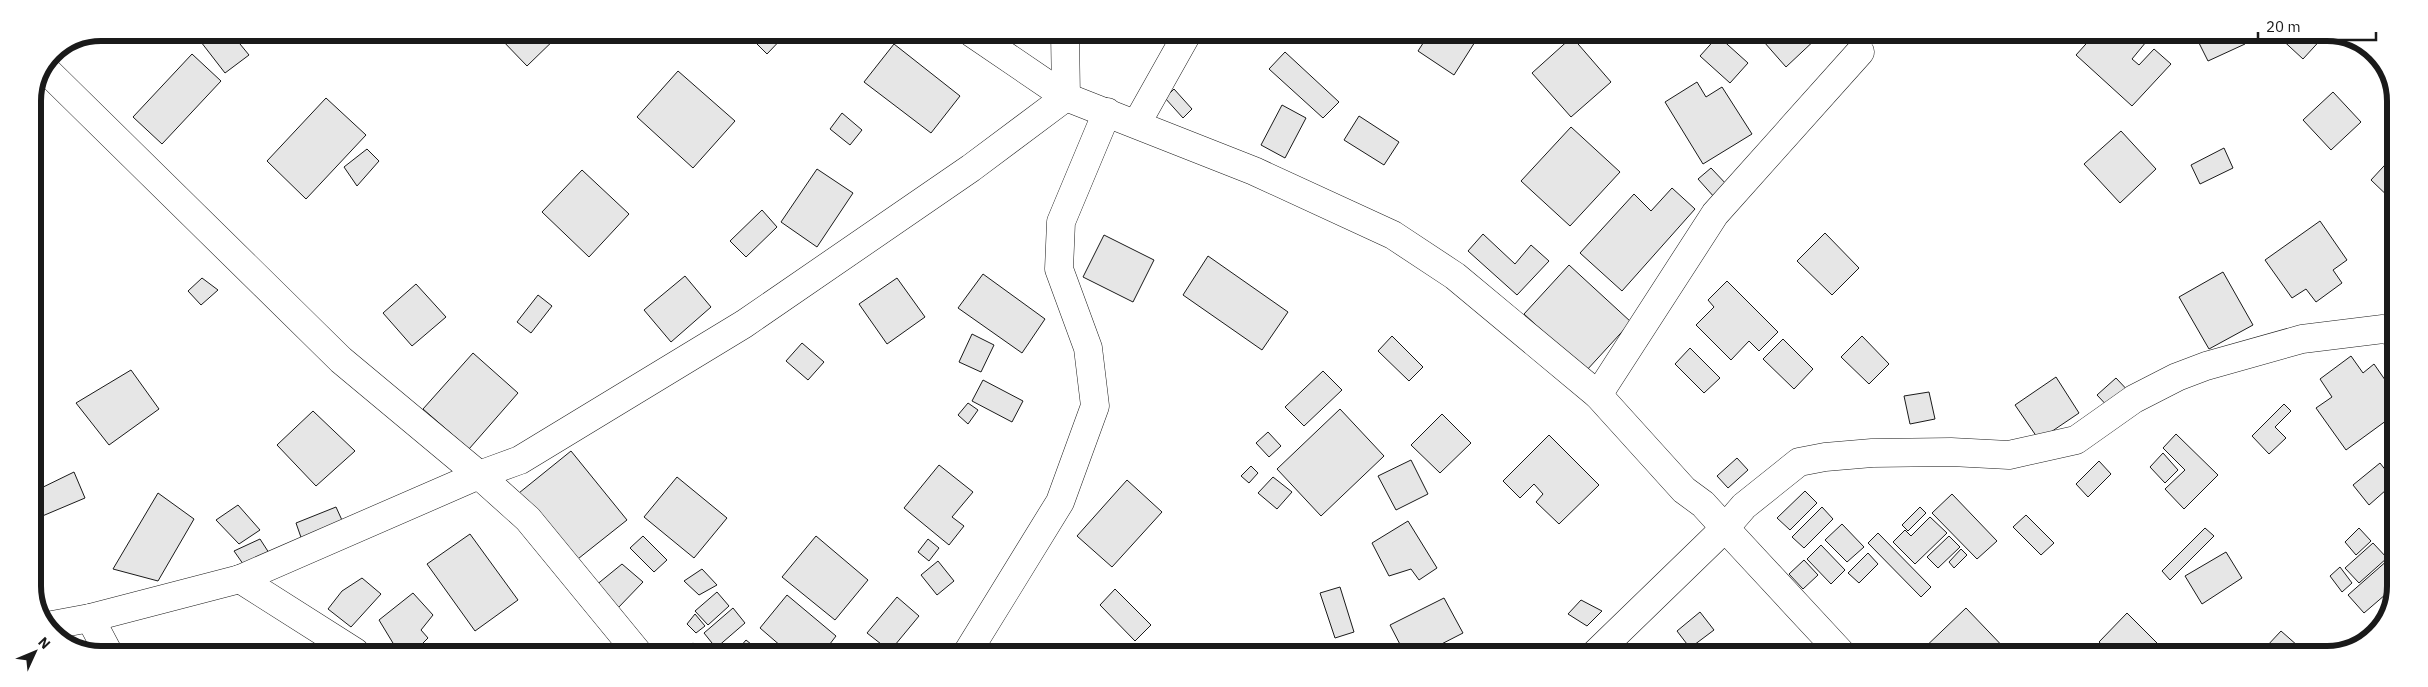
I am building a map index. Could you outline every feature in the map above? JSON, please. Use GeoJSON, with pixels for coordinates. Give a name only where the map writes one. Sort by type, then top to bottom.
{"type":"FeatureCollection","features":[{"type":"Feature","properties":{"kind":"street"},"geometry":{"type":"LineString","coordinates":[[984,41],[1066,97],[1137,123],[1254,171],[1393,235],[1454,276],[1598,395],[1684,490],[1703,504],[1835,646]]}},
{"type":"Feature","properties":{"kind":"street"},"geometry":{"type":"LineString","coordinates":[[1065,41],[1066,97]]}},
{"type":"Feature","properties":{"kind":"street"},"geometry":{"type":"LineString","coordinates":[[1137,123],[1184,41]]}},
{"type":"Feature","properties":{"kind":"street"},"geometry":{"type":"LineString","coordinates":[[1598,395],[1715,214],[1860,52]]}},
{"type":"Feature","properties":{"kind":"street"},"geometry":{"type":"LineString","coordinates":[[49,73],[341,360],[528,519],[632,646]]}},
{"type":"Feature","properties":{"kind":"street"},"geometry":{"type":"LineString","coordinates":[[56,624],[90,618],[240,579],[478,475],[520,460],[744,324],[971,168],[1066,97]]}},
{"type":"Feature","properties":{"kind":"street"},"geometry":{"type":"LineString","coordinates":[[971,646],[1060,502],[1096,406],[1088,348],[1060,269],[1060,232],[1061,222],[1107,112]]}},
{"type":"Feature","properties":{"kind":"street"},"geometry":{"type":"LineString","coordinates":[[1602,646],[1725,528],[1744,506],[1799,462],[1825,457],[1872,453],[1951,452],[2009,455],[2076,440],[2134,400],[2177,377],[2206,366],[2302,339],[2383,329],[2387,330]]}},
{"type":"Feature","properties":{"kind":"street"},"geometry":{"type":"LineString","coordinates":[[240,579],[346,646]]}},
{"type":"Feature","properties":{"kind":"street"},"geometry":{"type":"LineString","coordinates":[[90,618],[105,646]]}},
{"type":"Feature","properties":{"kind":"building"},"geometry":{"type":"Polygon","coordinates":[[[238,41],[249,55],[225,73],[201,42],[238,41]]]}},
{"type":"Feature","properties":{"kind":"building"},"geometry":{"type":"Polygon","coordinates":[[[503,41],[553,41],[527,66],[503,41]]]}},
{"type":"Feature","properties":{"kind":"building"},"geometry":{"type":"Polygon","coordinates":[[[754,41],[779,41],[767,54],[754,41]]]}},
{"type":"Feature","properties":{"kind":"building"},"geometry":{"type":"Polygon","coordinates":[[[1424,41],[1476,41],[1454,75],[1418,51],[1424,41]]]}},
{"type":"Feature","properties":{"kind":"building"},"geometry":{"type":"Polygon","coordinates":[[[1568,41],[1575,41],[1611,82],[1571,117],[1532,73],[1568,41]]]}},
{"type":"Feature","properties":{"kind":"building"},"geometry":{"type":"Polygon","coordinates":[[[1714,41],[1724,41],[1748,63],[1730,83],[1700,56],[1714,41]]]}},
{"type":"Feature","properties":{"kind":"building"},"geometry":{"type":"Polygon","coordinates":[[[1763,41],[1814,41],[1786,67],[1763,41]]]}},
{"type":"Feature","properties":{"kind":"building"},"geometry":{"type":"Polygon","coordinates":[[[2089,41],[2145,41],[2146,42],[2132,59],[2139,65],[2154,49],[2171,64],[2132,106],[2076,55],[2089,41]]]}},
{"type":"Feature","properties":{"kind":"building"},"geometry":{"type":"Polygon","coordinates":[[[2198,41],[2244,41],[2245,44],[2208,61],[2198,41]]]}},
{"type":"Feature","properties":{"kind":"building"},"geometry":{"type":"Polygon","coordinates":[[[2284,41],[2320,41],[2303,59],[2284,41]]]}},
{"type":"Feature","properties":{"kind":"building"},"geometry":{"type":"Polygon","coordinates":[[[894,44],[960,96],[931,133],[864,82],[894,44]]]}},
{"type":"Feature","properties":{"kind":"building"},"geometry":{"type":"Polygon","coordinates":[[[1285,52],[1339,102],[1323,118],[1269,69],[1285,52]]]}},
{"type":"Feature","properties":{"kind":"building"},"geometry":{"type":"Polygon","coordinates":[[[192,54],[221,81],[162,144],[133,117],[192,54]]]}},
{"type":"Feature","properties":{"kind":"building"},"geometry":{"type":"Polygon","coordinates":[[[678,71],[735,121],[693,168],[637,117],[678,71]]]}},
{"type":"Feature","properties":{"kind":"building"},"geometry":{"type":"Polygon","coordinates":[[[1697,82],[1706,97],[1722,87],[1752,134],[1703,164],[1665,102],[1697,82]]]}},
{"type":"Feature","properties":{"kind":"building"},"geometry":{"type":"Polygon","coordinates":[[[1174,89],[1192,109],[1183,118],[1165,98],[1174,89]]]}},
{"type":"Feature","properties":{"kind":"building"},"geometry":{"type":"Polygon","coordinates":[[[2333,92],[2361,122],[2331,150],[2303,120],[2333,92]]]}},
{"type":"Feature","properties":{"kind":"building"},"geometry":{"type":"Polygon","coordinates":[[[326,98],[366,135],[306,199],[267,161],[326,98]]]}},
{"type":"Feature","properties":{"kind":"building"},"geometry":{"type":"Polygon","coordinates":[[[1282,105],[1306,118],[1285,158],[1261,145],[1282,105]]]}},
{"type":"Feature","properties":{"kind":"building"},"geometry":{"type":"Polygon","coordinates":[[[842,113],[862,130],[850,145],[830,129],[842,113]]]}},
{"type":"Feature","properties":{"kind":"building"},"geometry":{"type":"Polygon","coordinates":[[[1359,116],[1399,142],[1384,165],[1344,140],[1359,116]]]}},
{"type":"Feature","properties":{"kind":"building"},"geometry":{"type":"Polygon","coordinates":[[[1571,127],[1620,172],[1570,226],[1521,181],[1571,127]]]}},
{"type":"Feature","properties":{"kind":"building"},"geometry":{"type":"Polygon","coordinates":[[[2121,131],[2156,169],[2120,203],[2084,164],[2121,131]]]}},
{"type":"Feature","properties":{"kind":"building"},"geometry":{"type":"Polygon","coordinates":[[[2224,148],[2233,168],[2200,184],[2191,165],[2224,148]]]}},
{"type":"Feature","properties":{"kind":"building"},"geometry":{"type":"Polygon","coordinates":[[[367,149],[379,161],[357,186],[344,167],[367,149]]]}},
{"type":"Feature","properties":{"kind":"building"},"geometry":{"type":"Polygon","coordinates":[[[2387,163],[2387,195],[2371,180],[2387,163]]]}},
{"type":"Feature","properties":{"kind":"building"},"geometry":{"type":"Polygon","coordinates":[[[1711,168],[1728,186],[1715,198],[1698,179],[1711,168]]]}},
{"type":"Feature","properties":{"kind":"building"},"geometry":{"type":"Polygon","coordinates":[[[817,169],[853,193],[817,247],[781,222],[817,169]]]}},
{"type":"Feature","properties":{"kind":"building"},"geometry":{"type":"Polygon","coordinates":[[[582,170],[629,214],[589,257],[542,212],[582,170]]]}},
{"type":"Feature","properties":{"kind":"building"},"geometry":{"type":"Polygon","coordinates":[[[1672,188],[1695,209],[1622,291],[1580,253],[1634,194],[1651,211],[1672,188]]]}},
{"type":"Feature","properties":{"kind":"building"},"geometry":{"type":"Polygon","coordinates":[[[762,210],[777,227],[746,257],[730,241],[762,210]]]}},
{"type":"Feature","properties":{"kind":"building"},"geometry":{"type":"Polygon","coordinates":[[[2320,221],[2347,260],[2333,270],[2342,283],[2316,302],[2306,289],[2292,298],[2265,260],[2320,221]]]}},
{"type":"Feature","properties":{"kind":"building"},"geometry":{"type":"Polygon","coordinates":[[[1825,233],[1859,268],[1832,295],[1797,261],[1825,233]]]}},
{"type":"Feature","properties":{"kind":"building"},"geometry":{"type":"Polygon","coordinates":[[[1483,234],[1515,264],[1531,245],[1549,261],[1517,295],[1468,251],[1483,234]]]}},
{"type":"Feature","properties":{"kind":"building"},"geometry":{"type":"Polygon","coordinates":[[[1104,235],[1154,260],[1133,302],[1083,277],[1104,235]]]}},
{"type":"Feature","properties":{"kind":"building"},"geometry":{"type":"Polygon","coordinates":[[[1208,256],[1288,312],[1262,350],[1183,295],[1208,256]]]}},
{"type":"Feature","properties":{"kind":"building"},"geometry":{"type":"Polygon","coordinates":[[[1569,265],[1631,322],[1586,371],[1524,314],[1569,265]]]}},
{"type":"Feature","properties":{"kind":"building"},"geometry":{"type":"Polygon","coordinates":[[[2223,272],[2253,325],[2209,349],[2179,297],[2223,272]]]}},
{"type":"Feature","properties":{"kind":"building"},"geometry":{"type":"Polygon","coordinates":[[[983,274],[1045,319],[1022,353],[958,308],[983,274]]]}},
{"type":"Feature","properties":{"kind":"building"},"geometry":{"type":"Polygon","coordinates":[[[685,276],[711,307],[671,342],[644,310],[685,276]]]}},
{"type":"Feature","properties":{"kind":"building"},"geometry":{"type":"Polygon","coordinates":[[[202,278],[218,290],[201,305],[188,291],[202,278]]]}},
{"type":"Feature","properties":{"kind":"building"},"geometry":{"type":"Polygon","coordinates":[[[897,278],[925,317],[887,344],[859,304],[897,278]]]}},
{"type":"Feature","properties":{"kind":"building"},"geometry":{"type":"Polygon","coordinates":[[[1727,281],[1778,332],[1759,351],[1749,341],[1731,360],[1696,325],[1714,307],[1708,300],[1727,281]]]}},
{"type":"Feature","properties":{"kind":"building"},"geometry":{"type":"Polygon","coordinates":[[[416,284],[446,317],[412,346],[383,313],[416,284]]]}},
{"type":"Feature","properties":{"kind":"building"},"geometry":{"type":"Polygon","coordinates":[[[538,295],[552,306],[531,333],[517,322],[538,295]]]}},
{"type":"Feature","properties":{"kind":"building"},"geometry":{"type":"Polygon","coordinates":[[[972,334],[994,345],[981,372],[959,362],[972,334]]]}},
{"type":"Feature","properties":{"kind":"building"},"geometry":{"type":"Polygon","coordinates":[[[1392,336],[1423,367],[1409,381],[1378,351],[1392,336]]]}},
{"type":"Feature","properties":{"kind":"building"},"geometry":{"type":"Polygon","coordinates":[[[1862,336],[1889,364],[1869,384],[1841,357],[1862,336]]]}},
{"type":"Feature","properties":{"kind":"building"},"geometry":{"type":"Polygon","coordinates":[[[1783,339],[1813,369],[1794,389],[1763,359],[1783,339]]]}},
{"type":"Feature","properties":{"kind":"building"},"geometry":{"type":"Polygon","coordinates":[[[802,343],[824,362],[808,380],[786,361],[802,343]]]}},
{"type":"Feature","properties":{"kind":"building"},"geometry":{"type":"Polygon","coordinates":[[[1690,348],[1720,378],[1704,393],[1675,364],[1690,348]]]}},
{"type":"Feature","properties":{"kind":"building"},"geometry":{"type":"Polygon","coordinates":[[[473,353],[518,393],[469,449],[423,409],[473,353]]]}},
{"type":"Feature","properties":{"kind":"building"},"geometry":{"type":"Polygon","coordinates":[[[2351,356],[2363,373],[2374,364],[2387,383],[2387,420],[2346,450],[2316,408],[2332,397],[2320,379],[2351,356]]]}},
{"type":"Feature","properties":{"kind":"building"},"geometry":{"type":"Polygon","coordinates":[[[131,370],[159,409],[109,445],[76,403],[131,370]]]}},
{"type":"Feature","properties":{"kind":"building"},"geometry":{"type":"Polygon","coordinates":[[[1323,371],[1342,390],[1304,426],[1285,407],[1323,371]]]}},
{"type":"Feature","properties":{"kind":"building"},"geometry":{"type":"Polygon","coordinates":[[[2056,377],[2079,413],[2039,440],[2015,405],[2056,377]]]}},
{"type":"Feature","properties":{"kind":"building"},"geometry":{"type":"Polygon","coordinates":[[[2116,378],[2133,396],[2113,412],[2097,395],[2116,378]]]}},
{"type":"Feature","properties":{"kind":"building"},"geometry":{"type":"Polygon","coordinates":[[[983,380],[1023,401],[1012,422],[972,401],[983,380]]]}},
{"type":"Feature","properties":{"kind":"building"},"geometry":{"type":"Polygon","coordinates":[[[1929,392],[1935,419],[1910,424],[1904,396],[1929,392]]]}},
{"type":"Feature","properties":{"kind":"building"},"geometry":{"type":"Polygon","coordinates":[[[968,403],[978,410],[968,424],[958,415],[968,403]]]}},
{"type":"Feature","properties":{"kind":"building"},"geometry":{"type":"Polygon","coordinates":[[[2284,404],[2291,411],[2275,427],[2286,438],[2269,454],[2252,436],[2284,404]]]}},
{"type":"Feature","properties":{"kind":"building"},"geometry":{"type":"Polygon","coordinates":[[[1340,409],[1384,456],[1321,516],[1277,469],[1340,409]]]}},
{"type":"Feature","properties":{"kind":"building"},"geometry":{"type":"Polygon","coordinates":[[[313,411],[355,451],[316,486],[277,445],[313,411]]]}},
{"type":"Feature","properties":{"kind":"building"},"geometry":{"type":"Polygon","coordinates":[[[1442,414],[1471,443],[1440,473],[1411,445],[1442,414]]]}},
{"type":"Feature","properties":{"kind":"building"},"geometry":{"type":"Polygon","coordinates":[[[1268,432],[1281,446],[1269,457],[1256,443],[1268,432]]]}},
{"type":"Feature","properties":{"kind":"building"},"geometry":{"type":"Polygon","coordinates":[[[2176,434],[2218,475],[2184,509],[2165,489],[2185,470],[2163,448],[2176,434]]]}},
{"type":"Feature","properties":{"kind":"building"},"geometry":{"type":"Polygon","coordinates":[[[1549,435],[1599,485],[1559,524],[1536,502],[1543,494],[1534,484],[1520,498],[1503,481],[1549,435]]]}},
{"type":"Feature","properties":{"kind":"building"},"geometry":{"type":"Polygon","coordinates":[[[571,451],[627,520],[569,566],[514,497],[571,451]]]}},
{"type":"Feature","properties":{"kind":"building"},"geometry":{"type":"Polygon","coordinates":[[[2163,453],[2178,470],[2165,483],[2150,467],[2163,453]]]}},
{"type":"Feature","properties":{"kind":"building"},"geometry":{"type":"Polygon","coordinates":[[[1737,458],[1748,470],[1728,488],[1717,476],[1737,458]]]}},
{"type":"Feature","properties":{"kind":"building"},"geometry":{"type":"Polygon","coordinates":[[[1411,460],[1428,494],[1396,510],[1378,476],[1411,460]]]}},
{"type":"Feature","properties":{"kind":"building"},"geometry":{"type":"Polygon","coordinates":[[[2099,461],[2111,474],[2088,497],[2076,484],[2099,461]]]}},
{"type":"Feature","properties":{"kind":"building"},"geometry":{"type":"Polygon","coordinates":[[[2380,463],[2387,472],[2387,491],[2386,490],[2369,505],[2353,485],[2380,463]]]}},
{"type":"Feature","properties":{"kind":"building"},"geometry":{"type":"Polygon","coordinates":[[[939,465],[973,492],[952,517],[964,526],[949,545],[904,508],[939,465]]]}},
{"type":"Feature","properties":{"kind":"building"},"geometry":{"type":"Polygon","coordinates":[[[1251,466],[1258,473],[1249,483],[1241,476],[1251,466]]]}},
{"type":"Feature","properties":{"kind":"building"},"geometry":{"type":"Polygon","coordinates":[[[74,472],[85,498],[41,517],[41,488],[74,472]]]}},
{"type":"Feature","properties":{"kind":"building"},"geometry":{"type":"Polygon","coordinates":[[[677,477],[727,518],[694,558],[644,517],[677,477]]]}},
{"type":"Feature","properties":{"kind":"building"},"geometry":{"type":"Polygon","coordinates":[[[1273,477],[1292,492],[1277,509],[1258,493],[1273,477]]]}},
{"type":"Feature","properties":{"kind":"building"},"geometry":{"type":"Polygon","coordinates":[[[1127,480],[1162,512],[1112,567],[1077,536],[1127,480]]]}},
{"type":"Feature","properties":{"kind":"building"},"geometry":{"type":"Polygon","coordinates":[[[1805,491],[1817,503],[1790,530],[1777,518],[1805,491]]]}},
{"type":"Feature","properties":{"kind":"building"},"geometry":{"type":"Polygon","coordinates":[[[158,493],[194,519],[158,581],[113,569],[158,493]]]}},
{"type":"Feature","properties":{"kind":"building"},"geometry":{"type":"Polygon","coordinates":[[[1952,494],[1997,541],[1977,559],[1932,513],[1952,494]]]}},
{"type":"Feature","properties":{"kind":"building"},"geometry":{"type":"Polygon","coordinates":[[[238,505],[260,530],[239,544],[216,520],[238,505]]]}},
{"type":"Feature","properties":{"kind":"building"},"geometry":{"type":"Polygon","coordinates":[[[336,507],[346,529],[304,546],[296,523],[336,507]]]}},
{"type":"Feature","properties":{"kind":"building"},"geometry":{"type":"Polygon","coordinates":[[[1822,507],[1833,519],[1804,548],[1792,537],[1822,507]]]}},
{"type":"Feature","properties":{"kind":"building"},"geometry":{"type":"Polygon","coordinates":[[[1920,507],[1926,513],[1908,531],[1902,525],[1920,507]]]}},
{"type":"Feature","properties":{"kind":"building"},"geometry":{"type":"Polygon","coordinates":[[[2026,515],[2054,543],[2041,555],[2013,527],[2026,515]]]}},
{"type":"Feature","properties":{"kind":"building"},"geometry":{"type":"Polygon","coordinates":[[[1930,517],[1947,533],[1915,564],[1893,542],[1905,530],[1911,536],[1930,517]]]}},
{"type":"Feature","properties":{"kind":"building"},"geometry":{"type":"Polygon","coordinates":[[[1408,521],[1437,568],[1419,580],[1411,569],[1389,576],[1372,543],[1408,521]]]}},
{"type":"Feature","properties":{"kind":"building"},"geometry":{"type":"Polygon","coordinates":[[[1842,524],[1864,547],[1847,562],[1825,540],[1842,524]]]}},
{"type":"Feature","properties":{"kind":"building"},"geometry":{"type":"Polygon","coordinates":[[[2205,528],[2214,536],[2170,580],[2162,571],[2205,528]]]}},
{"type":"Feature","properties":{"kind":"building"},"geometry":{"type":"Polygon","coordinates":[[[2359,528],[2371,541],[2356,555],[2345,542],[2359,528]]]}},
{"type":"Feature","properties":{"kind":"building"},"geometry":{"type":"Polygon","coordinates":[[[1878,533],[1931,587],[1921,597],[1868,543],[1878,533]]]}},
{"type":"Feature","properties":{"kind":"building"},"geometry":{"type":"Polygon","coordinates":[[[470,534],[518,600],[475,631],[427,564],[470,534]]]}},
{"type":"Feature","properties":{"kind":"building"},"geometry":{"type":"Polygon","coordinates":[[[643,536],[667,560],[654,572],[630,548],[643,536]]]}},
{"type":"Feature","properties":{"kind":"building"},"geometry":{"type":"Polygon","coordinates":[[[816,536],[868,580],[835,620],[782,577],[816,536]]]}},
{"type":"Feature","properties":{"kind":"building"},"geometry":{"type":"Polygon","coordinates":[[[1949,536],[1960,547],[1938,568],[1927,557],[1949,536]]]}},
{"type":"Feature","properties":{"kind":"building"},"geometry":{"type":"Polygon","coordinates":[[[260,539],[271,556],[248,571],[234,551],[260,539]]]}},
{"type":"Feature","properties":{"kind":"building"},"geometry":{"type":"Polygon","coordinates":[[[928,539],[939,548],[929,561],[918,552],[928,539]]]}},
{"type":"Feature","properties":{"kind":"building"},"geometry":{"type":"Polygon","coordinates":[[[2373,543],[2387,558],[2359,583],[2345,568],[2373,543]]]}},
{"type":"Feature","properties":{"kind":"building"},"geometry":{"type":"Polygon","coordinates":[[[1821,545],[1845,570],[1831,584],[1807,559],[1821,545]]]}},
{"type":"Feature","properties":{"kind":"building"},"geometry":{"type":"Polygon","coordinates":[[[1961,549],[1967,555],[1954,568],[1949,562],[1961,549]]]}},
{"type":"Feature","properties":{"kind":"building"},"geometry":{"type":"Polygon","coordinates":[[[2226,552],[2242,578],[2202,604],[2185,576],[2226,552]]]}},
{"type":"Feature","properties":{"kind":"building"},"geometry":{"type":"Polygon","coordinates":[[[1868,553],[1878,564],[1859,583],[1848,573],[1868,553]]]}},
{"type":"Feature","properties":{"kind":"building"},"geometry":{"type":"Polygon","coordinates":[[[1804,560],[1818,575],[1803,589],[1789,574],[1804,560]]]}},
{"type":"Feature","properties":{"kind":"building"},"geometry":{"type":"Polygon","coordinates":[[[938,561],[954,581],[937,595],[921,575],[938,561]]]}},
{"type":"Feature","properties":{"kind":"building"},"geometry":{"type":"Polygon","coordinates":[[[2387,561],[2386,594],[2364,613],[2348,595],[2387,561]]]}},
{"type":"Feature","properties":{"kind":"building"},"geometry":{"type":"Polygon","coordinates":[[[622,564],[643,582],[617,609],[595,586],[622,564]]]}},
{"type":"Feature","properties":{"kind":"building"},"geometry":{"type":"Polygon","coordinates":[[[2340,567],[2352,583],[2342,592],[2330,576],[2340,567]]]}},
{"type":"Feature","properties":{"kind":"building"},"geometry":{"type":"Polygon","coordinates":[[[702,569],[717,585],[699,595],[684,581],[702,569]]]}},
{"type":"Feature","properties":{"kind":"building"},"geometry":{"type":"Polygon","coordinates":[[[362,578],[381,594],[351,627],[328,609],[342,591],[362,578]]]}},
{"type":"Feature","properties":{"kind":"building"},"geometry":{"type":"Polygon","coordinates":[[[1340,587],[1354,632],[1335,638],[1320,593],[1340,587]]]}},
{"type":"Feature","properties":{"kind":"building"},"geometry":{"type":"Polygon","coordinates":[[[1115,589],[1151,625],[1135,641],[1100,605],[1115,589]]]}},
{"type":"Feature","properties":{"kind":"building"},"geometry":{"type":"Polygon","coordinates":[[[717,592],[729,606],[708,625],[695,611],[717,592]]]}},
{"type":"Feature","properties":{"kind":"building"},"geometry":{"type":"Polygon","coordinates":[[[413,593],[433,615],[421,630],[428,638],[420,646],[395,646],[379,620],[413,593]]]}},
{"type":"Feature","properties":{"kind":"building"},"geometry":{"type":"Polygon","coordinates":[[[787,595],[836,636],[828,646],[781,646],[760,628],[787,595]]]}},
{"type":"Feature","properties":{"kind":"building"},"geometry":{"type":"Polygon","coordinates":[[[897,597],[919,616],[894,646],[884,646],[867,633],[897,597]]]}},
{"type":"Feature","properties":{"kind":"building"},"geometry":{"type":"Polygon","coordinates":[[[1444,598],[1463,633],[1438,646],[1401,646],[1390,625],[1444,598]]]}},
{"type":"Feature","properties":{"kind":"building"},"geometry":{"type":"Polygon","coordinates":[[[1581,600],[1602,611],[1587,626],[1568,614],[1581,600]]]}},
{"type":"Feature","properties":{"kind":"building"},"geometry":{"type":"Polygon","coordinates":[[[733,608],[745,623],[718,646],[714,646],[704,633],[733,608]]]}},
{"type":"Feature","properties":{"kind":"building"},"geometry":{"type":"Polygon","coordinates":[[[1966,608],[2002,646],[1926,646],[1966,608]]]}},
{"type":"Feature","properties":{"kind":"building"},"geometry":{"type":"Polygon","coordinates":[[[1700,612],[1714,630],[1693,646],[1688,646],[1677,631],[1700,612]]]}},
{"type":"Feature","properties":{"kind":"building"},"geometry":{"type":"Polygon","coordinates":[[[2127,613],[2159,645],[2103,646],[2099,642],[2127,613]]]}},
{"type":"Feature","properties":{"kind":"building"},"geometry":{"type":"Polygon","coordinates":[[[695,614],[705,626],[696,633],[687,624],[695,614]]]}},
{"type":"Feature","properties":{"kind":"building"},"geometry":{"type":"Polygon","coordinates":[[[2281,631],[2298,646],[2267,646],[2281,631]]]}},
{"type":"Feature","properties":{"kind":"building"},"geometry":{"type":"Polygon","coordinates":[[[746,640],[753,646],[741,646],[746,640]]]}}]}
